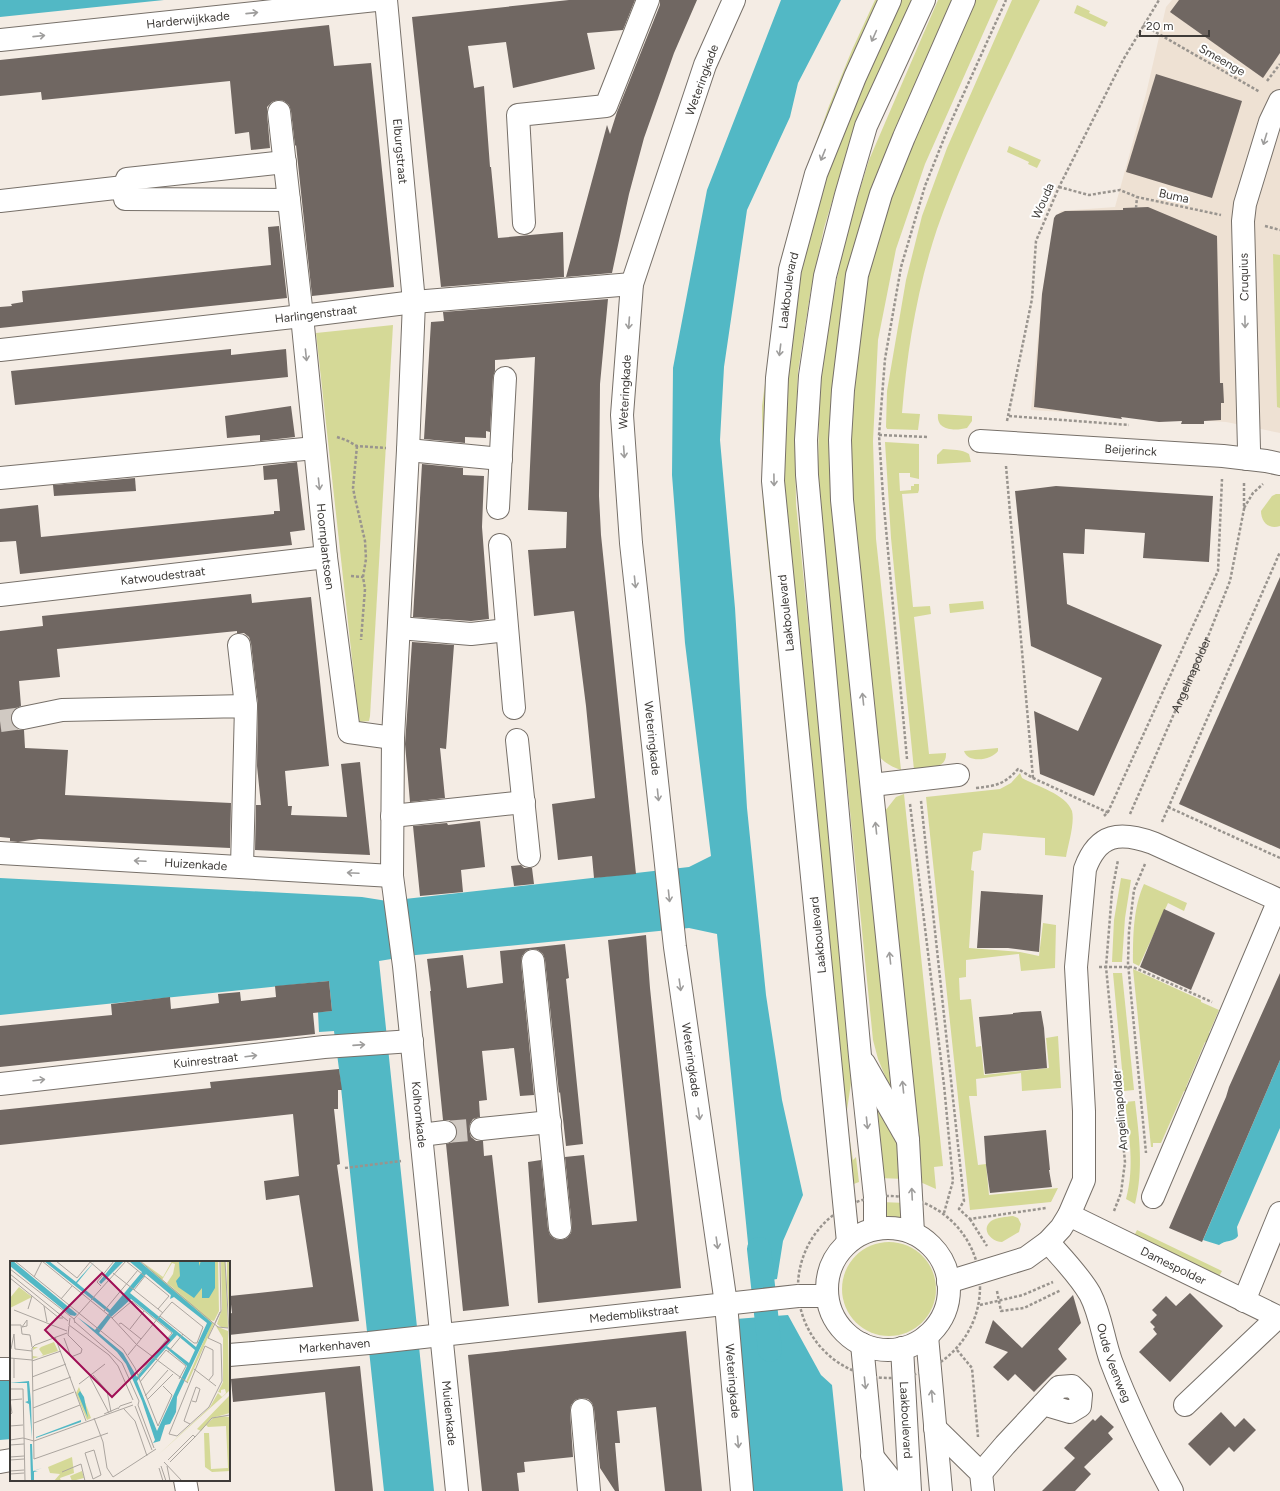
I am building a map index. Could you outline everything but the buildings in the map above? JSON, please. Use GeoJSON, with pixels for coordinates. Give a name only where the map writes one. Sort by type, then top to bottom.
{"type":"FeatureCollection","features":[{"type":"Feature","properties":{"kind":"street","name":"Harderwijkkade"},"geometry":{"type":"LineString","coordinates":[[0,40],[376,0]]}},
{"type":"Feature","properties":{"kind":"street","name":"Elburgstraat"},"geometry":{"type":"LineString","coordinates":[[386,0],[414,302]]}},
{"type":"Feature","properties":{"kind":"street"},"geometry":{"type":"LineString","coordinates":[[524,222],[518,115],[606,106],[648,0]]}},
{"type":"Feature","properties":{"kind":"street","name":"Weteringkade"},"geometry":{"type":"LineString","coordinates":[[734,0],[705,65],[632,284],[622,415],[630,543],[675,947],[735,1303],[742,1491]]}},
{"type":"Feature","properties":{"kind":"street","name":"Laakboulevard"},"geometry":{"type":"LineString","coordinates":[[848,1242],[773,481],[777,386],[790,270],[816,174],[855,77],[890,0]]}},
{"type":"Feature","properties":{"kind":"street"},"geometry":{"type":"LineString","coordinates":[[876,1229],[875,1197],[860,1056],[807,475],[806,440],[810,376],[825,276],[846,195],[866,126],[924,0]]}},
{"type":"Feature","properties":{"kind":"street"},"geometry":{"type":"LineString","coordinates":[[913,1233],[908,1140],[842,500],[840,440],[845,375],[857,275],[880,194],[964,0]]}},
{"type":"Feature","properties":{"kind":"street","name":"Cruquius"},"geometry":{"type":"LineString","coordinates":[[1247,459],[1249,449],[1243,221],[1245,204],[1268,129],[1280,101]]}},
{"type":"Feature","properties":{"kind":"street","name":"Hoornplantsoen"},"geometry":{"type":"LineString","coordinates":[[279,112],[302,316],[326,557],[349,732],[392,738]]}},
{"type":"Feature","properties":{"kind":"street"},"geometry":{"type":"LineString","coordinates":[[285,162],[127,179],[124,187],[125,199],[289,200]]}},
{"type":"Feature","properties":{"kind":"street"},"geometry":{"type":"LineString","coordinates":[[0,201],[124,187]]}},
{"type":"Feature","properties":{"kind":"street","name":"Harlingenstraat"},"geometry":{"type":"LineString","coordinates":[[0,350],[414,302],[632,284]]}},
{"type":"Feature","properties":{"kind":"street"},"geometry":{"type":"LineString","coordinates":[[394,886],[392,738],[408,450],[414,302]]}},
{"type":"Feature","properties":{"kind":"street"},"geometry":{"type":"LineString","coordinates":[[498,508],[505,378]]}},
{"type":"Feature","properties":{"kind":"street","name":"Beijerinck"},"geometry":{"type":"LineString","coordinates":[[980,441],[1005,436],[1223,456],[1280,464]]}},
{"type":"Feature","properties":{"kind":"street"},"geometry":{"type":"LineString","coordinates":[[0,478],[315,443]]}},
{"type":"Feature","properties":{"kind":"street"},"geometry":{"type":"LineString","coordinates":[[408,450],[501,459]]}},
{"type":"Feature","properties":{"kind":"street"},"geometry":{"type":"LineString","coordinates":[[500,545],[514,708]]}},
{"type":"Feature","properties":{"kind":"street","name":"Katwoudestraat"},"geometry":{"type":"LineString","coordinates":[[0,595],[326,557]]}},
{"type":"Feature","properties":{"kind":"street"},"geometry":{"type":"LineString","coordinates":[[399,628],[471,634],[507,630]]}},
{"type":"Feature","properties":{"kind":"street"},"geometry":{"type":"LineString","coordinates":[[239,645],[246,706],[242,867]]}},
{"type":"Feature","properties":{"kind":"street"},"geometry":{"type":"LineString","coordinates":[[23,718],[62,710],[246,706]]}},
{"type":"Feature","properties":{"kind":"street"},"geometry":{"type":"LineString","coordinates":[[517,740],[529,856]]}},
{"type":"Feature","properties":{"kind":"street"},"geometry":{"type":"LineString","coordinates":[[872,785],[915,788],[963,782]]}},
{"type":"Feature","properties":{"kind":"street"},"geometry":{"type":"LineString","coordinates":[[392,816],[524,802]]}},
{"type":"Feature","properties":{"kind":"street"},"geometry":{"type":"LineString","coordinates":[[948,1282],[1026,1258],[1048,1242],[1061,1228],[1061,1211],[1084,1180],[1084,1111],[1076,968],[1085,869],[1089,858],[1100,844],[1126,828],[1139,838],[1279,900],[1153,1197]]}},
{"type":"Feature","properties":{"kind":"street","name":"Huizenkade"},"geometry":{"type":"LineString","coordinates":[[0,853],[242,867],[394,886]]}},
{"type":"Feature","properties":{"kind":"street","name":"Kolhornkade"},"geometry":{"type":"LineString","coordinates":[[394,886],[404,966],[403,1042],[421,1135],[431,1336]]}},
{"type":"Feature","properties":{"kind":"street"},"geometry":{"type":"LineString","coordinates":[[533,962],[560,1228]]}},
{"type":"Feature","properties":{"kind":"street","name":"Kuinrestraat"},"geometry":{"type":"LineString","coordinates":[[0,1084],[324,1047],[403,1042]]}},
{"type":"Feature","properties":{"kind":"street"},"geometry":{"type":"LineString","coordinates":[[860,1056],[908,1140]]}},
{"type":"Feature","properties":{"kind":"street"},"geometry":{"type":"LineString","coordinates":[[481,1129],[550,1122]]}},
{"type":"Feature","properties":{"kind":"street"},"geometry":{"type":"LineString","coordinates":[[421,1135],[445,1132]]}},
{"type":"Feature","properties":{"kind":"street","name":"Damespolder"},"geometry":{"type":"LineString","coordinates":[[1061,1211],[1279,1317],[1185,1405]]}},
{"type":"Feature","properties":{"kind":"street"},"geometry":{"type":"LineString","coordinates":[[1244,1301],[1280,1214]]}},
{"type":"Feature","properties":{"kind":"street"},"geometry":{"type":"LineString","coordinates":[[894,1228],[913,1233],[930,1245],[942,1262],[948,1282],[948,1302],[940,1321],[927,1336],[915,1344],[902,1348],[882,1349],[862,1344],[845,1333],[833,1316],[827,1296],[828,1276],[835,1258],[848,1242],[861,1234],[876,1229],[894,1228]]}},
{"type":"Feature","properties":{"kind":"street","name":"Oude Veenweg"},"geometry":{"type":"LineString","coordinates":[[1048,1242],[1076,1275],[1090,1296],[1097,1311],[1110,1359],[1122,1389],[1146,1443],[1172,1491]]}},
{"type":"Feature","properties":{"kind":"street","name":"Medemblikstraat"},"geometry":{"type":"LineString","coordinates":[[431,1336],[791,1297],[827,1296]]}},
{"type":"Feature","properties":{"kind":"street","name":"Markenhaven"},"geometry":{"type":"LineString","coordinates":[[230,1355],[431,1336]]}},
{"type":"Feature","properties":{"kind":"street","name":"Muidenkade"},"geometry":{"type":"LineString","coordinates":[[431,1336],[457,1491]]}},
{"type":"Feature","properties":{"kind":"street"},"geometry":{"type":"LineString","coordinates":[[927,1336],[941,1491]]}},
{"type":"Feature","properties":{"kind":"street"},"geometry":{"type":"LineString","coordinates":[[862,1344],[876,1491]]}},
{"type":"Feature","properties":{"kind":"street","name":"Laakboulevard"},"geometry":{"type":"LineString","coordinates":[[902,1348],[905,1379],[910,1491]]}},
{"type":"Feature","properties":{"kind":"street"},"geometry":{"type":"LineString","coordinates":[[0,1369],[10,1368]]}},
{"type":"Feature","properties":{"kind":"street"},"geometry":{"type":"LineString","coordinates":[[935,1428],[982,1482],[1043,1404]]}},
{"type":"Feature","properties":{"kind":"street"},"geometry":{"type":"LineString","coordinates":[[582,1410],[589,1491]]}},
{"type":"Feature","properties":{"kind":"street"},"geometry":{"type":"LineString","coordinates":[[872,1456],[900,1491]]}},
{"type":"Feature","properties":{"kind":"street"},"geometry":{"type":"LineString","coordinates":[[0,1462],[10,1460]]}},
{"type":"Feature","properties":{"kind":"street"},"geometry":{"type":"LineString","coordinates":[[186,1481],[187,1491]]}},
{"type":"Feature","properties":{"kind":"path"},"geometry":{"type":"LineString","coordinates":[[1006,0],[949,126],[925,186],[900,267],[885,359],[879,435],[883,496],[915,788],[964,1201],[959,1209],[970,1219],[989,1249],[986,1270],[980,1305],[957,1350],[948,1359],[930,1370],[905,1379],[864,1376],[845,1368],[822,1349],[791,1297],[800,1267],[811,1240],[830,1218],[844,1208],[875,1197],[912,1199],[928,1204],[944,1214],[969,1241],[986,1270],[999,1301],[1001,1312],[1024,1308],[1076,1275]]}},
{"type":"Feature","properties":{"kind":"path","name":"Wouda"},"geometry":{"type":"LineString","coordinates":[[1032,778],[1005,436],[1032,299],[1036,241],[1059,187],[1123,60],[1159,0]]}},
{"type":"Feature","properties":{"kind":"path","name":"Smeenge"},"geometry":{"type":"LineString","coordinates":[[1143,25],[1260,92]]}},
{"type":"Feature","properties":{"kind":"path","name":"Buma"},"geometry":{"type":"LineString","coordinates":[[1059,187],[1089,194],[1120,190],[1137,197],[1221,215]]}},
{"type":"Feature","properties":{"kind":"path"},"geometry":{"type":"LineString","coordinates":[[1136,208],[1137,197]]}},
{"type":"Feature","properties":{"kind":"path"},"geometry":{"type":"LineString","coordinates":[[1008,416],[1132,426]]}},
{"type":"Feature","properties":{"kind":"path"},"geometry":{"type":"LineString","coordinates":[[879,435],[928,437]]}},
{"type":"Feature","properties":{"kind":"path"},"geometry":{"type":"LineString","coordinates":[[315,443],[337,437],[357,446],[408,450]]}},
{"type":"Feature","properties":{"kind":"path"},"geometry":{"type":"LineString","coordinates":[[357,446],[354,498],[365,541],[366,559],[363,577],[365,589],[361,645]]}},
{"type":"Feature","properties":{"kind":"path","name":"Angelinapolder"},"geometry":{"type":"LineString","coordinates":[[1104,1232],[1121,1193],[1125,1162],[1106,967],[1112,892],[1126,828],[1230,582],[1244,509],[1244,483],[1247,459]]}},
{"type":"Feature","properties":{"kind":"path","name":"Angelinapolder"},"geometry":{"type":"LineString","coordinates":[[1244,509],[1253,493],[1266,483]]}},
{"type":"Feature","properties":{"kind":"path"},"geometry":{"type":"LineString","coordinates":[[1146,1158],[1128,967],[1129,925],[1134,890],[1168,807],[1280,552]]}},
{"type":"Feature","properties":{"kind":"path"},"geometry":{"type":"LineString","coordinates":[[963,782],[992,787],[1009,780],[1018,769],[1032,778],[1108,812],[1126,828]]}},
{"type":"Feature","properties":{"kind":"path"},"geometry":{"type":"LineString","coordinates":[[915,788],[910,811],[944,1085],[953,1181],[944,1214]]}},
{"type":"Feature","properties":{"kind":"path"},"geometry":{"type":"LineString","coordinates":[[1168,807],[1280,858]]}},
{"type":"Feature","properties":{"kind":"path"},"geometry":{"type":"LineString","coordinates":[[1103,816],[1108,812]]}},
{"type":"Feature","properties":{"kind":"path"},"geometry":{"type":"LineString","coordinates":[[1076,968],[1133,966],[1232,1011]]}},
{"type":"Feature","properties":{"kind":"path"},"geometry":{"type":"LineString","coordinates":[[345,1168],[398,1162]]}},
{"type":"Feature","properties":{"kind":"path"},"geometry":{"type":"LineString","coordinates":[[970,1219],[1061,1211]]}},
{"type":"Feature","properties":{"kind":"path"},"geometry":{"type":"LineString","coordinates":[[980,1305],[1023,1295],[1053,1282],[1076,1275]]}},
{"type":"Feature","properties":{"kind":"path"},"geometry":{"type":"LineString","coordinates":[[957,1350],[972,1368],[982,1482]]}},
{"type":"Feature","properties":{"kind":"shaded area"},"geometry":{"type":"Polygon","coordinates":[[[1172,0],[1280,0],[1280,433],[1226,422],[1031,410],[1042,294],[1055,218],[1061,211],[1115,207],[1146,94],[1166,7],[1172,0]]]}},
{"type":"Feature","properties":{"kind":"green space"},"geometry":{"type":"Polygon","coordinates":[[[875,0],[882,0],[772,352],[838,1188],[831,1191],[832,1184],[763,506],[762,406],[782,255],[804,176],[829,106],[875,0]]]}},
{"type":"Feature","properties":{"kind":"green space"},"geometry":{"type":"Polygon","coordinates":[[[895,0],[912,0],[873,87],[847,152],[824,228],[810,295],[798,372],[795,440],[796,504],[856,1085],[851,1083],[846,1117],[853,1160],[856,1157],[859,1182],[851,1185],[780,497],[782,383],[806,232],[831,156],[895,0]]]}},
{"type":"Feature","properties":{"kind":"green space"},"geometry":{"type":"Polygon","coordinates":[[[938,0],[954,0],[875,192],[833,440],[895,1091],[891,1090],[878,1059],[873,1040],[821,522],[818,468],[820,365],[845,237],[869,160],[938,0]]]}},
{"type":"Feature","properties":{"kind":"green space"},"geometry":{"type":"Polygon","coordinates":[[[970,0],[998,0],[925,164],[896,249],[878,340],[873,441],[876,539],[901,770],[886,763],[875,751],[851,543],[849,376],[875,237],[970,0]]]}},
{"type":"Feature","properties":{"kind":"green space"},"geometry":{"type":"Polygon","coordinates":[[[1012,0],[1040,0],[991,100],[951,191],[937,229],[918,297],[910,343],[902,413],[920,414],[918,430],[887,429],[887,391],[906,280],[922,216],[947,148],[1012,0]]]}},
{"type":"Feature","properties":{"kind":"green space"},"geometry":{"type":"Polygon","coordinates":[[[1077,5],[1090,11],[1089,13],[1108,22],[1105,27],[1074,13],[1077,5]]]}},
{"type":"Feature","properties":{"kind":"green space"},"geometry":{"type":"Polygon","coordinates":[[[1009,146],[1041,160],[1037,168],[1028,164],[1029,162],[1007,152],[1009,146]]]}},
{"type":"Feature","properties":{"kind":"green space"},"geometry":{"type":"Polygon","coordinates":[[[1273,254],[1280,255],[1280,408],[1277,407],[1273,254]]]}},
{"type":"Feature","properties":{"kind":"green space"},"geometry":{"type":"Polygon","coordinates":[[[393,325],[370,716],[369,721],[359,722],[316,333],[393,325]]]}},
{"type":"Feature","properties":{"kind":"green space"},"geometry":{"type":"Polygon","coordinates":[[[938,414],[972,416],[972,421],[967,428],[947,428],[940,424],[938,414]]]}},
{"type":"Feature","properties":{"kind":"green space"},"geometry":{"type":"Polygon","coordinates":[[[885,442],[919,444],[919,479],[910,477],[910,473],[899,473],[900,491],[911,490],[911,486],[914,486],[914,484],[919,484],[918,493],[902,494],[913,607],[930,606],[931,614],[914,617],[929,754],[946,753],[943,763],[940,765],[914,770],[891,538],[885,442]]]}},
{"type":"Feature","properties":{"kind":"green space"},"geometry":{"type":"Polygon","coordinates":[[[943,449],[960,450],[966,452],[969,454],[971,462],[937,464],[937,455],[943,449]]]}},
{"type":"Feature","properties":{"kind":"green space"},"geometry":{"type":"Polygon","coordinates":[[[1280,494],[1280,526],[1272,527],[1264,522],[1261,511],[1272,496],[1280,494]]]}},
{"type":"Feature","properties":{"kind":"green space"},"geometry":{"type":"Polygon","coordinates":[[[983,601],[984,609],[950,613],[949,604],[983,601]]]}},
{"type":"Feature","properties":{"kind":"green space"},"geometry":{"type":"Polygon","coordinates":[[[998,748],[998,751],[991,757],[980,759],[970,758],[964,751],[998,748]]]}},
{"type":"Feature","properties":{"kind":"green space"},"geometry":{"type":"Polygon","coordinates":[[[1020,773],[1022,778],[1057,795],[1069,805],[1073,816],[1066,857],[1045,855],[1045,838],[983,833],[981,850],[973,852],[971,870],[974,871],[969,948],[1020,952],[1039,956],[1043,923],[1056,925],[1055,968],[1021,971],[1019,954],[966,960],[966,977],[959,978],[960,1000],[971,999],[976,1047],[981,1046],[984,1075],[1049,1068],[1046,1038],[1058,1036],[1061,1088],[1022,1091],[1021,1073],[976,1079],[977,1096],[969,1096],[978,1165],[986,1164],[989,1195],[1058,1188],[1051,1202],[970,1210],[926,797],[1000,789],[1011,783],[1020,773]]]}},
{"type":"Feature","properties":{"kind":"green space"},"geometry":{"type":"Polygon","coordinates":[[[904,794],[943,1166],[934,1167],[936,1189],[918,1181],[885,811],[896,797],[904,794]]]}},
{"type":"Feature","properties":{"kind":"green space"},"geometry":{"type":"Polygon","coordinates":[[[1121,878],[1131,880],[1125,918],[1122,962],[1112,962],[1114,920],[1121,878]]]}},
{"type":"Feature","properties":{"kind":"green space"},"geometry":{"type":"Polygon","coordinates":[[[1144,884],[1187,903],[1184,911],[1168,903],[1139,966],[1133,963],[1134,933],[1140,893],[1144,884]]]}},
{"type":"Feature","properties":{"kind":"green space"},"geometry":{"type":"Polygon","coordinates":[[[1133,969],[1201,1000],[1201,1002],[1219,1010],[1209,1033],[1211,1034],[1207,1043],[1205,1042],[1186,1087],[1188,1088],[1187,1091],[1184,1091],[1161,1143],[1153,1143],[1153,1147],[1151,1147],[1133,969]]]}},
{"type":"Feature","properties":{"kind":"green space"},"geometry":{"type":"Polygon","coordinates":[[[1113,973],[1122,973],[1134,1090],[1124,1091],[1113,973]]]}},
{"type":"Feature","properties":{"kind":"green space"},"geometry":{"type":"Polygon","coordinates":[[[870,1087],[894,1125],[905,1179],[879,1178],[870,1087]]]}},
{"type":"Feature","properties":{"kind":"green space"},"geometry":{"type":"Polygon","coordinates":[[[1135,1101],[1140,1165],[1138,1191],[1135,1204],[1126,1199],[1129,1187],[1131,1163],[1125,1102],[1135,1101]]]}},
{"type":"Feature","properties":{"kind":"green space"},"geometry":{"type":"Polygon","coordinates":[[[881,1202],[906,1203],[903,1220],[883,1219],[881,1202]]]}},
{"type":"Feature","properties":{"kind":"green space"},"geometry":{"type":"Polygon","coordinates":[[[1013,1216],[1018,1218],[1021,1224],[1019,1232],[1002,1242],[991,1238],[987,1232],[987,1228],[991,1221],[1013,1216]]]}},
{"type":"Feature","properties":{"kind":"green space"},"geometry":{"type":"Polygon","coordinates":[[[1137,1230],[1222,1271],[1218,1278],[1134,1236],[1137,1230]]]}},
{"type":"Feature","properties":{"kind":"green space"},"geometry":{"type":"Polygon","coordinates":[[[889,1242],[907,1245],[923,1255],[933,1271],[936,1289],[933,1307],[923,1323],[907,1333],[889,1336],[871,1333],[855,1323],[845,1307],[842,1289],[845,1271],[855,1255],[871,1245],[889,1242]]]}},
{"type":"Feature","properties":{"kind":"water"},"geometry":{"type":"Polygon","coordinates":[[[0,0],[164,0],[0,17],[0,0]]]}},
{"type":"Feature","properties":{"kind":"water"},"geometry":{"type":"Polygon","coordinates":[[[781,0],[841,0],[798,83],[790,117],[747,210],[724,367],[720,440],[735,608],[747,808],[766,995],[782,1100],[803,1195],[783,1241],[777,1279],[752,1283],[717,934],[689,928],[416,955],[379,961],[434,1491],[384,1491],[334,1031],[319,1032],[318,1012],[332,1011],[329,981],[0,1015],[0,878],[362,897],[387,901],[689,867],[711,856],[685,643],[672,475],[673,368],[707,190],[781,0]]]}},
{"type":"Feature","properties":{"kind":"water"},"geometry":{"type":"Polygon","coordinates":[[[1280,1060],[1280,1128],[1237,1227],[1238,1236],[1219,1245],[1203,1240],[1280,1060]]]}},
{"type":"Feature","properties":{"kind":"water"},"geometry":{"type":"Polygon","coordinates":[[[788,1315],[821,1375],[832,1385],[843,1491],[753,1491],[736,1319],[788,1315]]]}},
{"type":"Feature","properties":{"kind":"water"},"geometry":{"type":"Polygon","coordinates":[[[0,1381],[10,1381],[10,1439],[0,1440],[0,1381]]]}},
{"type":"Feature","properties":{"kind":"waterway"},"geometry":{"type":"LineString","coordinates":[[759,1249],[770,1350]]}},
{"type":"Feature","properties":{"kind":"tunnel"},"geometry":{"type":"LineString","coordinates":[[0,721],[23,718]]}},
{"type":"Feature","properties":{"kind":"tunnel"},"geometry":{"type":"LineString","coordinates":[[445,1132],[481,1129]]}}]}
